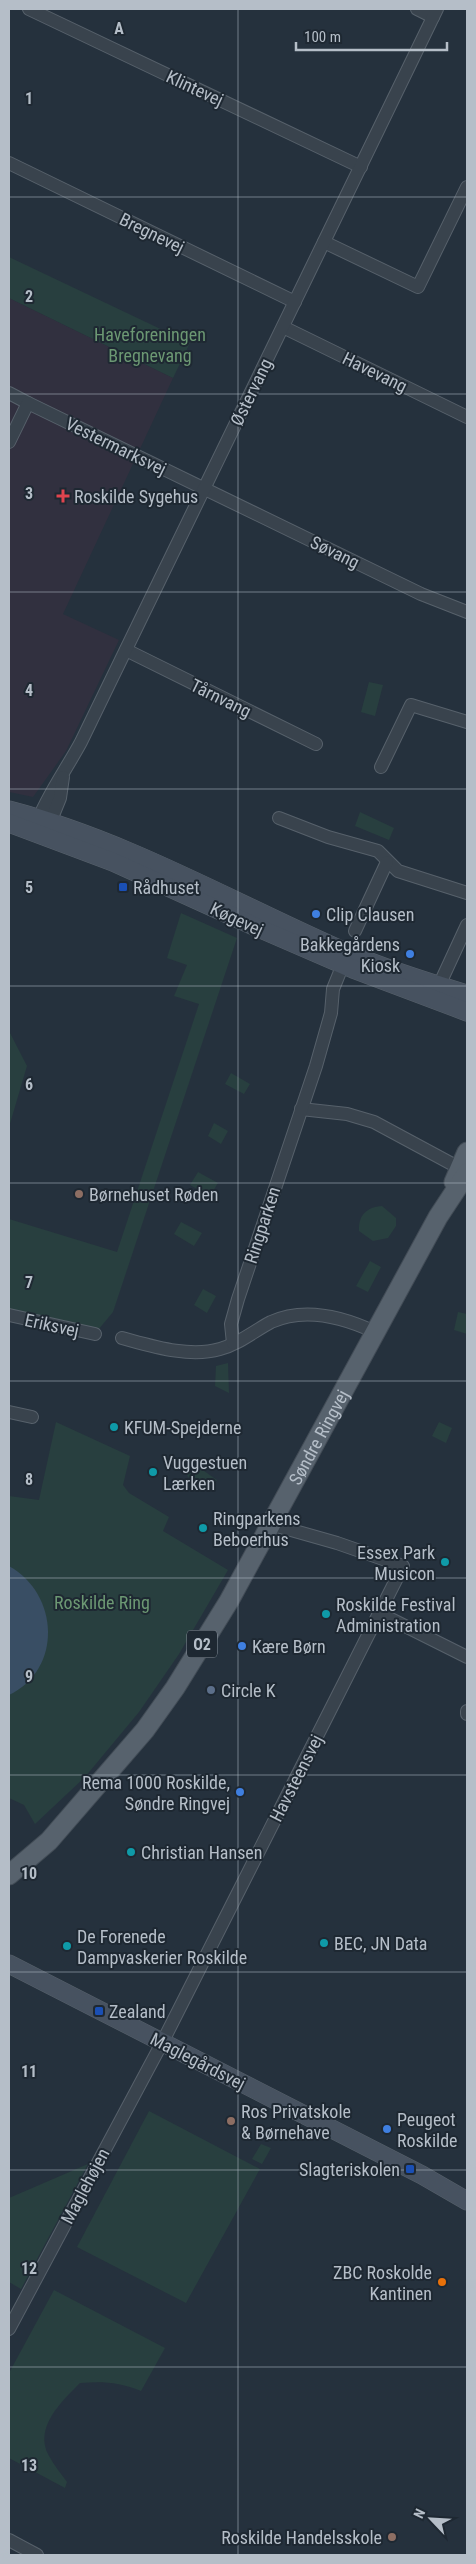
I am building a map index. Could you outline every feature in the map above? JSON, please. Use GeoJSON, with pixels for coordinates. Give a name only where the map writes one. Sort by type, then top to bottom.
{"type":"FeatureCollection","features":[{"type":"Feature","properties":{"kind":"main road","name":"Søndre Ringvej"},"geometry":{"type":"LineString","coordinates":[[9,1875],[49,1841],[66,1819],[120,1760],[172,1692],[229,1601],[438,1217],[465,1171],[467,1152]]}},
{"type":"Feature","properties":{"kind":"main road","name":"Søndre Ringvej"},"geometry":{"type":"LineString","coordinates":[[9,1861],[43,1833],[66,1819]]}},
{"type":"Feature","properties":{"kind":"street","name":"Klintevej"},"geometry":{"type":"LineString","coordinates":[[29,9],[361,167]]}},
{"type":"Feature","properties":{"kind":"street"},"geometry":{"type":"LineString","coordinates":[[417,9],[435,13]]}},
{"type":"Feature","properties":{"kind":"street","name":"Østervang"},"geometry":{"type":"LineString","coordinates":[[42,826],[60,798],[63,775],[126,650],[435,13]]}},
{"type":"Feature","properties":{"kind":"street","name":"Bregnevej"},"geometry":{"type":"LineString","coordinates":[[9,164],[295,302]]}},
{"type":"Feature","properties":{"kind":"street"},"geometry":{"type":"LineString","coordinates":[[324,242],[418,287],[464,200],[467,186]]}},
{"type":"Feature","properties":{"kind":"street","name":"Havevang"},"geometry":{"type":"LineString","coordinates":[[283,327],[467,417]]}},
{"type":"Feature","properties":{"kind":"street","name":"Vestermarksvej"},"geometry":{"type":"LineString","coordinates":[[9,393],[204,489]]}},
{"type":"Feature","properties":{"kind":"street"},"geometry":{"type":"LineString","coordinates":[[9,442],[28,403]]}},
{"type":"Feature","properties":{"kind":"street","name":"Søvang"},"geometry":{"type":"LineString","coordinates":[[204,489],[421,594],[467,612]]}},
{"type":"Feature","properties":{"kind":"street","name":"Tårnvang"},"geometry":{"type":"LineString","coordinates":[[126,650],[316,744]]}},
{"type":"Feature","properties":{"kind":"street"},"geometry":{"type":"LineString","coordinates":[[381,767],[411,705],[467,722]]}},
{"type":"Feature","properties":{"kind":"street","name":"Køgevej"},"geometry":{"type":"LineString","coordinates":[[9,810],[113,862],[256,927],[435,992],[467,1012]]}},
{"type":"Feature","properties":{"kind":"street"},"geometry":{"type":"LineString","coordinates":[[278,818],[328,837],[378,851],[398,872],[467,892]]}},
{"type":"Feature","properties":{"kind":"street","name":"Køgevej"},"geometry":{"type":"LineString","coordinates":[[9,823],[42,826]]}},
{"type":"Feature","properties":{"kind":"street"},"geometry":{"type":"LineString","coordinates":[[355,931],[387,862]]}},
{"type":"Feature","properties":{"kind":"street"},"geometry":{"type":"LineString","coordinates":[[435,992],[463,944],[467,925]]}},
{"type":"Feature","properties":{"kind":"street","name":"Ringparken"},"geometry":{"type":"LineString","coordinates":[[233,1344],[232,1324],[238,1299],[331,1013],[332,989],[345,958]]}},
{"type":"Feature","properties":{"kind":"street","name":"Køgevej"},"geometry":{"type":"LineString","coordinates":[[435,992],[467,994]]}},
{"type":"Feature","properties":{"kind":"street"},"geometry":{"type":"LineString","coordinates":[[301,1108],[347,1114],[374,1122],[465,1171]]}},
{"type":"Feature","properties":{"kind":"street"},"geometry":{"type":"LineString","coordinates":[[122,1338],[185,1352],[220,1349],[233,1344],[272,1322],[314,1314],[336,1317],[375,1332]]}},
{"type":"Feature","properties":{"kind":"street","name":"Eriksvej"},"geometry":{"type":"LineString","coordinates":[[9,1315],[95,1334]]}},
{"type":"Feature","properties":{"kind":"street"},"geometry":{"type":"LineString","coordinates":[[9,1412],[32,1417]]}},
{"type":"Feature","properties":{"kind":"street","name":"Havsteensvej"},"geometry":{"type":"LineString","coordinates":[[162,2043],[403,1566],[337,1542],[270,1524]]}},
{"type":"Feature","properties":{"kind":"street"},"geometry":{"type":"LineString","coordinates":[[379,1613],[467,1657]]}},
{"type":"Feature","properties":{"kind":"street","name":"Maglegårdsvej"},"geometry":{"type":"LineString","coordinates":[[9,1964],[422,2175],[467,2201]]}},
{"type":"Feature","properties":{"kind":"street","name":"Maglehøjen"},"geometry":{"type":"LineString","coordinates":[[9,2329],[162,2043]]}},
{"type":"Feature","properties":{"kind":"street"},"geometry":{"type":"LineString","coordinates":[[9,2540],[38,2555]]}},
{"type":"Feature","properties":{"kind":"shaded area","name":"Roskilde Sygehus"},"geometry":{"type":"Polygon","coordinates":[[[9,298],[173,378],[63,614],[119,640],[66,751],[33,797],[9,792],[9,298]]]}},
{"type":"Feature","properties":{"kind":"shaded area"},"geometry":{"type":"Polygon","coordinates":[[[9,1566],[26,1579],[38,1594],[45,1612],[48,1631],[46,1650],[39,1668],[27,1683],[9,1695],[9,1566]]]}},
{"type":"Feature","properties":{"kind":"green space","name":"Haveforeningen Bregnevang"},"geometry":{"type":"Polygon","coordinates":[[[9,257],[190,343],[173,378],[9,298],[9,257]]]}},
{"type":"Feature","properties":{"kind":"green space"},"geometry":{"type":"Polygon","coordinates":[[[369,682],[383,685],[375,716],[361,712],[369,682]]]}},
{"type":"Feature","properties":{"kind":"green space"},"geometry":{"type":"Polygon","coordinates":[[[360,812],[394,828],[389,840],[355,826],[360,812]]]}},
{"type":"Feature","properties":{"kind":"green space"},"geometry":{"type":"Polygon","coordinates":[[[181,913],[237,938],[113,1312],[98,1330],[9,1309],[9,1219],[117,1252],[199,1004],[174,996],[187,965],[167,958],[181,913]]]}},
{"type":"Feature","properties":{"kind":"green space"},"geometry":{"type":"Polygon","coordinates":[[[9,1031],[27,1066],[9,1127],[9,1031]]]}},
{"type":"Feature","properties":{"kind":"green space"},"geometry":{"type":"Polygon","coordinates":[[[231,1073],[250,1084],[244,1094],[225,1084],[231,1073]]]}},
{"type":"Feature","properties":{"kind":"green space"},"geometry":{"type":"Polygon","coordinates":[[[214,1123],[228,1131],[221,1144],[208,1136],[214,1123]]]}},
{"type":"Feature","properties":{"kind":"green space"},"geometry":{"type":"Polygon","coordinates":[[[198,1172],[218,1183],[210,1196],[190,1185],[198,1172]]]}},
{"type":"Feature","properties":{"kind":"green space"},"geometry":{"type":"Polygon","coordinates":[[[382,1206],[396,1218],[396,1226],[388,1238],[373,1241],[359,1231],[360,1220],[368,1210],[382,1206]]]}},
{"type":"Feature","properties":{"kind":"green space"},"geometry":{"type":"Polygon","coordinates":[[[181,1222],[202,1233],[194,1246],[174,1234],[181,1222]]]}},
{"type":"Feature","properties":{"kind":"green space"},"geometry":{"type":"Polygon","coordinates":[[[370,1261],[381,1267],[368,1292],[356,1286],[370,1261]]]}},
{"type":"Feature","properties":{"kind":"green space"},"geometry":{"type":"Polygon","coordinates":[[[203,1289],[216,1296],[207,1313],[194,1305],[203,1289]]]}},
{"type":"Feature","properties":{"kind":"green space"},"geometry":{"type":"Polygon","coordinates":[[[458,1312],[467,1314],[467,1334],[454,1330],[458,1312]]]}},
{"type":"Feature","properties":{"kind":"green space"},"geometry":{"type":"Polygon","coordinates":[[[228,1363],[229,1393],[215,1386],[216,1366],[228,1363]]]}},
{"type":"Feature","properties":{"kind":"green space","name":"Roskilde Ring"},"geometry":{"type":"Polygon","coordinates":[[[56,1422],[130,1456],[123,1485],[129,1493],[169,1517],[163,1531],[228,1570],[179,1654],[139,1712],[85,1777],[35,1824],[24,1805],[9,1798],[9,1496],[39,1500],[56,1422]]]}},
{"type":"Feature","properties":{"kind":"green space"},"geometry":{"type":"Polygon","coordinates":[[[439,1422],[452,1428],[446,1443],[432,1436],[439,1422]]]}},
{"type":"Feature","properties":{"kind":"green space"},"geometry":{"type":"Polygon","coordinates":[[[194,1464],[217,1480],[209,1491],[187,1476],[194,1464]]]}},
{"type":"Feature","properties":{"kind":"green space"},"geometry":{"type":"Polygon","coordinates":[[[149,2111],[260,2169],[186,2303],[77,2247],[149,2111]]]}},
{"type":"Feature","properties":{"kind":"green space"},"geometry":{"type":"Polygon","coordinates":[[[261,2144],[271,2148],[262,2164],[252,2159],[261,2144]]]}},
{"type":"Feature","properties":{"kind":"green space"},"geometry":{"type":"Polygon","coordinates":[[[88,2164],[21,2289],[9,2282],[9,2198],[88,2164]]]}},
{"type":"Feature","properties":{"kind":"green space"},"geometry":{"type":"Polygon","coordinates":[[[54,2290],[165,2348],[141,2391],[111,2383],[80,2383],[58,2407],[47,2425],[45,2446],[49,2456],[67,2482],[65,2488],[9,2458],[9,2373],[54,2290]]]}},
{"type":"Feature","properties":{"kind":"place","name":"Roskilde Sygehus"},"geometry":{"type":"Point","coordinates":[63,496]}},
{"type":"Feature","properties":{"kind":"place","name":"Rådhuset"},"geometry":{"type":"Point","coordinates":[123,887]}},
{"type":"Feature","properties":{"kind":"place","name":"Clip Clausen"},"geometry":{"type":"Point","coordinates":[316,914]}},
{"type":"Feature","properties":{"kind":"place","name":"Bakkegårdens Kiosk"},"geometry":{"type":"Point","coordinates":[410,954]}},
{"type":"Feature","properties":{"kind":"place","name":"Børnehuset Røden"},"geometry":{"type":"Point","coordinates":[79,1194]}},
{"type":"Feature","properties":{"kind":"place","name":"KFUM-Spejderne"},"geometry":{"type":"Point","coordinates":[114,1427]}},
{"type":"Feature","properties":{"kind":"place","name":"Vuggestuen Lærken"},"geometry":{"type":"Point","coordinates":[153,1472]}},
{"type":"Feature","properties":{"kind":"place","name":"Ringparkens Beboerhus"},"geometry":{"type":"Point","coordinates":[203,1528]}},
{"type":"Feature","properties":{"kind":"place","name":"Essex Park Musicon"},"geometry":{"type":"Point","coordinates":[445,1562]}},
{"type":"Feature","properties":{"kind":"place","name":"Roskilde Festival Administration"},"geometry":{"type":"Point","coordinates":[326,1614]}},
{"type":"Feature","properties":{"kind":"place","name":"Kære Børn"},"geometry":{"type":"Point","coordinates":[242,1646]}},
{"type":"Feature","properties":{"kind":"place","name":"Circle K"},"geometry":{"type":"Point","coordinates":[211,1690]}},
{"type":"Feature","properties":{"kind":"place","name":"Rema 1000 Roskilde, Søndre Ringvej"},"geometry":{"type":"Point","coordinates":[240,1792]}},
{"type":"Feature","properties":{"kind":"place","name":"Christian Hansen"},"geometry":{"type":"Point","coordinates":[131,1852]}},
{"type":"Feature","properties":{"kind":"place","name":"BEC, JN Data"},"geometry":{"type":"Point","coordinates":[324,1943]}},
{"type":"Feature","properties":{"kind":"place","name":"De Forenede Dampvaskerier Roskilde"},"geometry":{"type":"Point","coordinates":[67,1946]}},
{"type":"Feature","properties":{"kind":"place","name":"Zealand"},"geometry":{"type":"Point","coordinates":[99,2011]}},
{"type":"Feature","properties":{"kind":"place","name":"Ros Privatskole & Børnehave"},"geometry":{"type":"Point","coordinates":[231,2121]}},
{"type":"Feature","properties":{"kind":"place","name":"Peugeot Roskilde"},"geometry":{"type":"Point","coordinates":[387,2129]}},
{"type":"Feature","properties":{"kind":"place","name":"Slagteriskolen"},"geometry":{"type":"Point","coordinates":[410,2169]}},
{"type":"Feature","properties":{"kind":"place","name":"ZBC Roskolde Kantinen"},"geometry":{"type":"Point","coordinates":[442,2282]}},
{"type":"Feature","properties":{"kind":"place","name":"Roskilde Handelsskole"},"geometry":{"type":"Point","coordinates":[392,2537]}}]}
